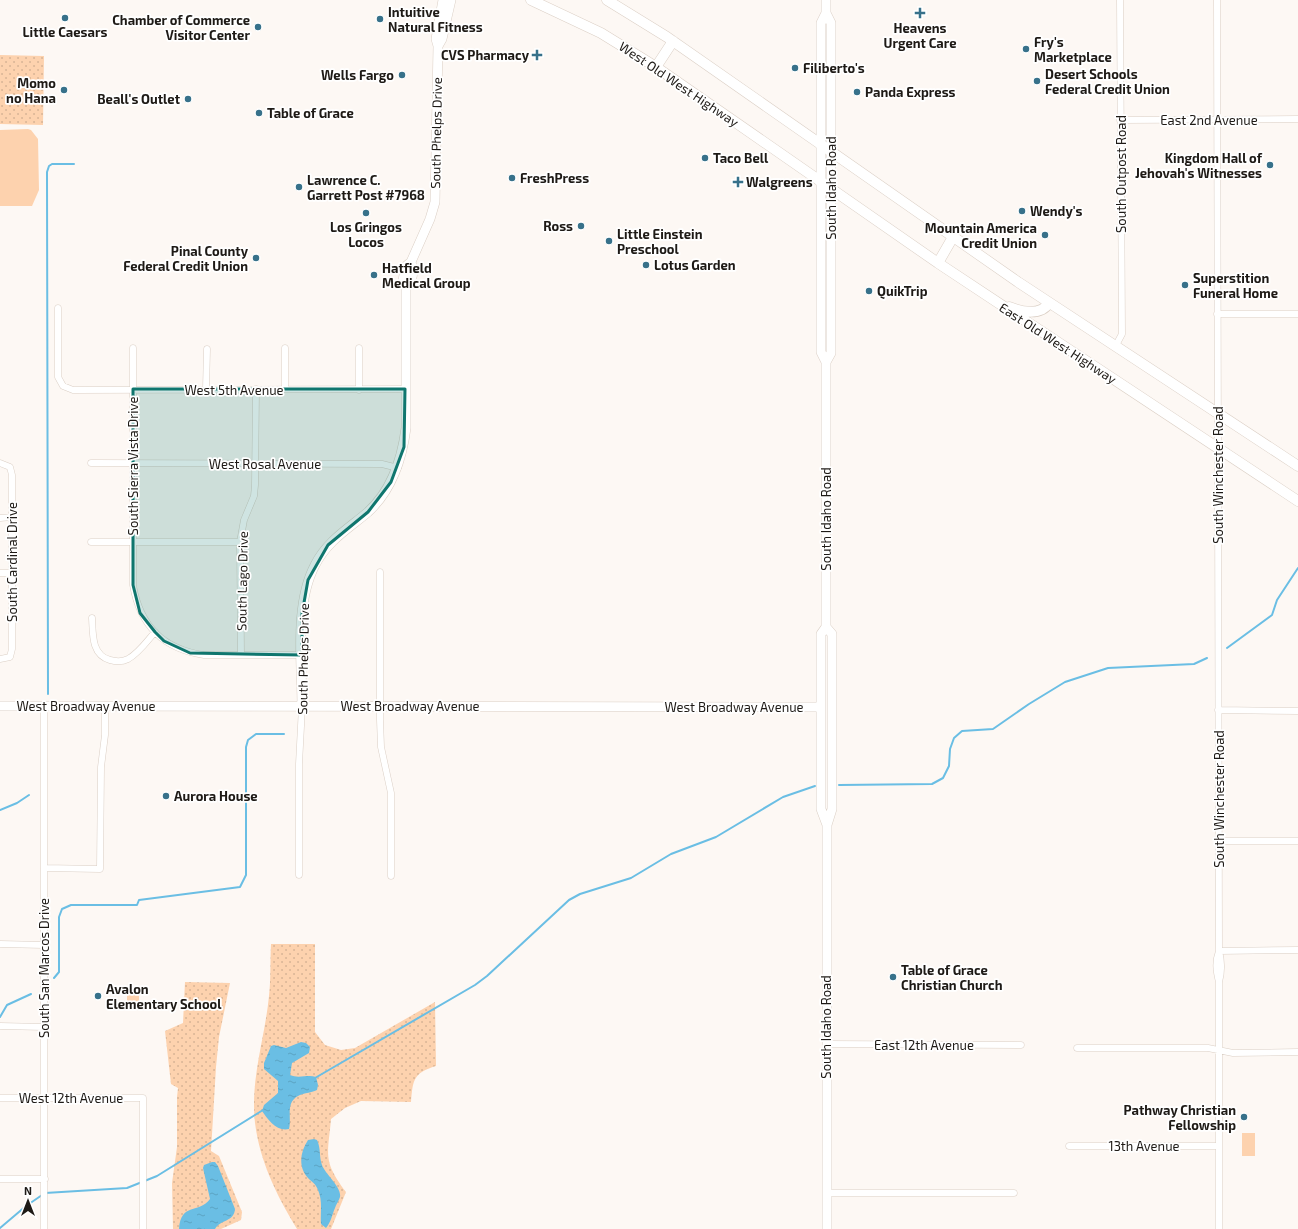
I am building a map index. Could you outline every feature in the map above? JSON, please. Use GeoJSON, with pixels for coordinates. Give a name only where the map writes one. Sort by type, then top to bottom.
{"type":"FeatureCollection","features":[{"type":"Feature","properties":{"kind":"main road","name":"South Phelps Drive"},"geometry":{"type":"LineString","coordinates":[[302,707],[303,605],[306,588],[315,565],[335,538],[368,512],[383,495],[398,468],[404,447],[406,428],[406,285],[403,280],[406,266],[411,262],[432,215],[436,192],[436,92],[438,46],[436,39],[443,0]]}},
{"type":"Feature","properties":{"kind":"main road","name":"South Phelps Drive"},"geometry":{"type":"LineString","coordinates":[[438,46],[442,39],[451,0]]}},
{"type":"Feature","properties":{"kind":"main road","name":"West Old West Highway"},"geometry":{"type":"LineString","coordinates":[[531,0],[601,33],[656,67],[821,180]]}},
{"type":"Feature","properties":{"kind":"main road"},"geometry":{"type":"LineString","coordinates":[[607,0],[673,41],[1049,303],[1298,466]]}},
{"type":"Feature","properties":{"kind":"main road","name":"South Idaho Road"},"geometry":{"type":"LineString","coordinates":[[826,0],[826,13],[821,24],[821,352],[826,362],[826,627],[821,634],[820,707],[821,809],[827,825]]}},
{"type":"Feature","properties":{"kind":"main road","name":"South Idaho Road"},"geometry":{"type":"LineString","coordinates":[[826,13],[832,23],[832,353],[826,362]]}},
{"type":"Feature","properties":{"kind":"main road"},"geometry":{"type":"LineString","coordinates":[[656,67],[673,41]]}},
{"type":"Feature","properties":{"kind":"main road","name":"East Old West Highway"},"geometry":{"type":"LineString","coordinates":[[821,180],[993,300],[1298,500]]}},
{"type":"Feature","properties":{"kind":"main road"},"geometry":{"type":"LineString","coordinates":[[938,263],[953,237]]}},
{"type":"Feature","properties":{"kind":"main road"},"geometry":{"type":"LineString","coordinates":[[993,300],[1025,312],[1042,310],[1049,303]]}},
{"type":"Feature","properties":{"kind":"main road","name":"South Idaho Road"},"geometry":{"type":"LineString","coordinates":[[826,627],[832,634],[832,809],[827,825],[827,1229]]}},
{"type":"Feature","properties":{"kind":"main road","name":"West Broadway Avenue"},"geometry":{"type":"LineString","coordinates":[[0,706],[820,707]]}},
{"type":"Feature","properties":{"kind":"street","name":"South Outpost Road"},"geometry":{"type":"LineString","coordinates":[[1115,347],[1122,334],[1120,0]]}},
{"type":"Feature","properties":{"kind":"street","name":"South Winchester Road"},"geometry":{"type":"LineString","coordinates":[[1217,0],[1219,951],[1216,961],[1216,972],[1219,982],[1219,1229]]}},
{"type":"Feature","properties":{"kind":"street","name":"East 2nd Avenue"},"geometry":{"type":"LineString","coordinates":[[1120,120],[1298,119]]}},
{"type":"Feature","properties":{"kind":"street","name":"West 5th Avenue"},"geometry":{"type":"LineString","coordinates":[[58,308],[58,377],[63,386],[73,390],[405,390]]}},
{"type":"Feature","properties":{"kind":"street"},"geometry":{"type":"LineString","coordinates":[[1217,314],[1298,314]]}},
{"type":"Feature","properties":{"kind":"street","name":"South Sierra Vista Drive"},"geometry":{"type":"LineString","coordinates":[[133,348],[133,585],[140,613],[164,641],[190,653],[302,655]]}},
{"type":"Feature","properties":{"kind":"street"},"geometry":{"type":"LineString","coordinates":[[206,390],[207,348]]}},
{"type":"Feature","properties":{"kind":"street"},"geometry":{"type":"LineString","coordinates":[[285,348],[285,390]]}},
{"type":"Feature","properties":{"kind":"street"},"geometry":{"type":"LineString","coordinates":[[359,390],[360,348]]}},
{"type":"Feature","properties":{"kind":"street","name":"South Lago Drive"},"geometry":{"type":"LineString","coordinates":[[241,655],[240,542],[244,520],[254,496],[256,464],[256,389]]}},
{"type":"Feature","properties":{"kind":"street","name":"South Cardinal Drive"},"geometry":{"type":"LineString","coordinates":[[0,462],[10,467],[12,475],[12,649],[10,657],[0,659]]}},
{"type":"Feature","properties":{"kind":"street","name":"West Rosal Avenue"},"geometry":{"type":"LineString","coordinates":[[91,464],[382,464],[398,468]]}},
{"type":"Feature","properties":{"kind":"street"},"geometry":{"type":"LineString","coordinates":[[0,518],[12,517]]}},
{"type":"Feature","properties":{"kind":"street"},"geometry":{"type":"LineString","coordinates":[[91,542],[240,542]]}},
{"type":"Feature","properties":{"kind":"street"},"geometry":{"type":"LineString","coordinates":[[380,572],[381,747],[391,793],[391,876]]}},
{"type":"Feature","properties":{"kind":"street"},"geometry":{"type":"LineString","coordinates":[[0,573],[12,573]]}},
{"type":"Feature","properties":{"kind":"street"},"geometry":{"type":"LineString","coordinates":[[92,618],[95,648],[107,659],[114,661],[122,661],[133,655],[155,632]]}},
{"type":"Feature","properties":{"kind":"street","name":"South San Marcos Drive"},"geometry":{"type":"LineString","coordinates":[[44,706],[44,1229]]}},
{"type":"Feature","properties":{"kind":"street"},"geometry":{"type":"LineString","coordinates":[[44,868],[100,869],[101,767],[105,735],[105,706]]}},
{"type":"Feature","properties":{"kind":"street","name":"South Phelps Drive"},"geometry":{"type":"LineString","coordinates":[[299,875],[299,764],[302,707]]}},
{"type":"Feature","properties":{"kind":"street"},"geometry":{"type":"LineString","coordinates":[[1218,710],[1298,711]]}},
{"type":"Feature","properties":{"kind":"street"},"geometry":{"type":"LineString","coordinates":[[1219,841],[1298,841]]}},
{"type":"Feature","properties":{"kind":"street"},"geometry":{"type":"LineString","coordinates":[[0,944],[44,944]]}},
{"type":"Feature","properties":{"kind":"street"},"geometry":{"type":"LineString","coordinates":[[1219,951],[1298,950]]}},
{"type":"Feature","properties":{"kind":"street"},"geometry":{"type":"LineString","coordinates":[[0,1026],[44,1027]]}},
{"type":"Feature","properties":{"kind":"street","name":"East 12th Avenue"},"geometry":{"type":"LineString","coordinates":[[827,1044],[1021,1045]]}},
{"type":"Feature","properties":{"kind":"street"},"geometry":{"type":"LineString","coordinates":[[1077,1048],[1208,1048],[1233,1053],[1298,1052]]}},
{"type":"Feature","properties":{"kind":"street","name":"West 12th Avenue"},"geometry":{"type":"LineString","coordinates":[[0,1098],[143,1098],[143,1229]]}},
{"type":"Feature","properties":{"kind":"street","name":"13th Avenue"},"geometry":{"type":"LineString","coordinates":[[1069,1146],[1219,1146]]}},
{"type":"Feature","properties":{"kind":"street"},"geometry":{"type":"LineString","coordinates":[[0,1179],[45,1179]]}},
{"type":"Feature","properties":{"kind":"street"},"geometry":{"type":"LineString","coordinates":[[827,1192],[1014,1192]]}},
{"type":"Feature","properties":{"kind":"highlighted area"},"geometry":{"type":"Polygon","coordinates":[[[133,389],[405,389],[404,447],[391,482],[368,512],[328,545],[308,580],[302,614],[302,655],[190,653],[164,641],[155,632],[140,613],[133,585],[133,389]]]}},
{"type":"Feature","properties":{"kind":"shaded area"},"geometry":{"type":"Polygon","coordinates":[[[0,55],[44,56],[43,125],[0,124],[0,55]]]}},
{"type":"Feature","properties":{"kind":"shaded area"},"geometry":{"type":"Polygon","coordinates":[[[0,130],[31,130],[38,139],[39,190],[32,206],[0,206],[0,130]]]}},
{"type":"Feature","properties":{"kind":"shaded area"},"geometry":{"type":"Polygon","coordinates":[[[271,944],[315,944],[315,1032],[325,1045],[341,1050],[355,1048],[435,1002],[436,1066],[423,1071],[416,1078],[411,1102],[361,1101],[345,1108],[331,1119],[328,1157],[333,1172],[346,1192],[331,1229],[297,1229],[270,1178],[257,1137],[254,1107],[256,1075],[269,996],[271,944]]]}},
{"type":"Feature","properties":{"kind":"shaded area"},"geometry":{"type":"Polygon","coordinates":[[[185,982],[230,983],[219,1037],[211,1151],[219,1156],[242,1212],[241,1220],[221,1229],[173,1229],[172,1183],[177,1147],[178,1088],[171,1084],[165,1031],[183,1023],[185,982]]]}},
{"type":"Feature","properties":{"kind":"shaded area"},"geometry":{"type":"Polygon","coordinates":[[[127,988],[139,988],[139,1009],[127,1009],[127,988]]]}},
{"type":"Feature","properties":{"kind":"shaded area"},"geometry":{"type":"Polygon","coordinates":[[[1242,1133],[1255,1133],[1255,1156],[1242,1156],[1242,1133]]]}},
{"type":"Feature","properties":{"kind":"water"},"geometry":{"type":"Polygon","coordinates":[[[301,1042],[306,1043],[310,1047],[309,1053],[292,1063],[290,1075],[297,1077],[316,1077],[318,1085],[317,1090],[300,1095],[294,1099],[290,1107],[289,1129],[281,1129],[273,1124],[262,1111],[264,1105],[278,1093],[278,1081],[264,1069],[264,1063],[271,1046],[274,1045],[286,1048],[301,1042]]]}},
{"type":"Feature","properties":{"kind":"water"},"geometry":{"type":"Polygon","coordinates":[[[308,1140],[317,1140],[320,1149],[322,1165],[340,1193],[340,1198],[326,1228],[321,1224],[320,1194],[315,1185],[305,1174],[301,1164],[305,1145],[308,1140]]]}},
{"type":"Feature","properties":{"kind":"water"},"geometry":{"type":"Polygon","coordinates":[[[215,1162],[218,1166],[235,1209],[234,1213],[230,1218],[221,1223],[215,1229],[179,1229],[180,1221],[183,1215],[201,1206],[210,1199],[203,1168],[204,1165],[215,1162]]]}},
{"type":"Feature","properties":{"kind":"waterway"},"geometry":{"type":"LineString","coordinates":[[48,694],[47,172],[49,166],[52,164],[74,164]]}},
{"type":"Feature","properties":{"kind":"waterway"},"geometry":{"type":"LineString","coordinates":[[1227,648],[1272,615],[1277,600],[1298,568]]}},
{"type":"Feature","properties":{"kind":"waterway"},"geometry":{"type":"LineString","coordinates":[[839,785],[932,784],[943,778],[949,766],[950,749],[954,738],[962,731],[993,729],[1029,704],[1065,682],[1108,668],[1194,664],[1207,658]]}},
{"type":"Feature","properties":{"kind":"waterway"},"geometry":{"type":"LineString","coordinates":[[54,978],[59,972],[59,917],[62,909],[71,905],[137,905],[139,900],[240,887],[246,875],[246,747],[248,740],[256,734],[284,734]]}},
{"type":"Feature","properties":{"kind":"waterway"},"geometry":{"type":"LineString","coordinates":[[315,1078],[475,985],[487,976],[569,900],[580,894],[631,878],[671,854],[716,837],[783,797],[815,786]]}},
{"type":"Feature","properties":{"kind":"waterway"},"geometry":{"type":"LineString","coordinates":[[0,810],[17,803],[29,795]]}},
{"type":"Feature","properties":{"kind":"waterway"},"geometry":{"type":"LineString","coordinates":[[0,1017],[7,1005],[31,994]]}},
{"type":"Feature","properties":{"kind":"waterway"},"geometry":{"type":"LineString","coordinates":[[0,1228],[26,1206],[45,1193],[127,1188],[157,1176],[263,1110]]}},
{"type":"Feature","properties":{"kind":"place","name":"Heavens Urgent Care"},"geometry":{"type":"Point","coordinates":[920,13]}},
{"type":"Feature","properties":{"kind":"place","name":"Little Caesars"},"geometry":{"type":"Point","coordinates":[65,18]}},
{"type":"Feature","properties":{"kind":"place","name":"Intuitive Natural Fitness"},"geometry":{"type":"Point","coordinates":[380,19]}},
{"type":"Feature","properties":{"kind":"place","name":"Chamber of Commerce Visitor Center"},"geometry":{"type":"Point","coordinates":[258,27]}},
{"type":"Feature","properties":{"kind":"place","name":"Fry's Marketplace"},"geometry":{"type":"Point","coordinates":[1026,49]}},
{"type":"Feature","properties":{"kind":"place","name":"CVS Pharmacy"},"geometry":{"type":"Point","coordinates":[537,55]}},
{"type":"Feature","properties":{"kind":"place","name":"Filiberto's"},"geometry":{"type":"Point","coordinates":[795,68]}},
{"type":"Feature","properties":{"kind":"place","name":"Wells Fargo"},"geometry":{"type":"Point","coordinates":[402,75]}},
{"type":"Feature","properties":{"kind":"place","name":"Desert Schools Federal Credit Union"},"geometry":{"type":"Point","coordinates":[1037,81]}},
{"type":"Feature","properties":{"kind":"place","name":"Momo no Hana"},"geometry":{"type":"Point","coordinates":[64,90]}},
{"type":"Feature","properties":{"kind":"place","name":"Panda Express"},"geometry":{"type":"Point","coordinates":[857,92]}},
{"type":"Feature","properties":{"kind":"place","name":"Beall's Outlet"},"geometry":{"type":"Point","coordinates":[188,99]}},
{"type":"Feature","properties":{"kind":"place","name":"Table of Grace"},"geometry":{"type":"Point","coordinates":[259,113]}},
{"type":"Feature","properties":{"kind":"place","name":"Taco Bell"},"geometry":{"type":"Point","coordinates":[705,158]}},
{"type":"Feature","properties":{"kind":"place","name":"Kingdom Hall of Jehovah's Witnesses"},"geometry":{"type":"Point","coordinates":[1270,165]}},
{"type":"Feature","properties":{"kind":"place","name":"FreshPress"},"geometry":{"type":"Point","coordinates":[512,178]}},
{"type":"Feature","properties":{"kind":"place","name":"Walgreens"},"geometry":{"type":"Point","coordinates":[738,182]}},
{"type":"Feature","properties":{"kind":"place","name":"Lawrence C. Garrett Post #7968"},"geometry":{"type":"Point","coordinates":[299,187]}},
{"type":"Feature","properties":{"kind":"place","name":"Wendy's"},"geometry":{"type":"Point","coordinates":[1022,211]}},
{"type":"Feature","properties":{"kind":"place","name":"Los Gringos Locos"},"geometry":{"type":"Point","coordinates":[366,213]}},
{"type":"Feature","properties":{"kind":"place","name":"Ross"},"geometry":{"type":"Point","coordinates":[581,226]}},
{"type":"Feature","properties":{"kind":"place","name":"Mountain America Credit Union"},"geometry":{"type":"Point","coordinates":[1045,235]}},
{"type":"Feature","properties":{"kind":"place","name":"Little Einstein Preschool"},"geometry":{"type":"Point","coordinates":[609,241]}},
{"type":"Feature","properties":{"kind":"place","name":"Pinal County Federal Credit Union"},"geometry":{"type":"Point","coordinates":[256,258]}},
{"type":"Feature","properties":{"kind":"place","name":"Lotus Garden"},"geometry":{"type":"Point","coordinates":[646,265]}},
{"type":"Feature","properties":{"kind":"place","name":"Hatfield Medical Group"},"geometry":{"type":"Point","coordinates":[374,275]}},
{"type":"Feature","properties":{"kind":"place","name":"Superstition Funeral Home"},"geometry":{"type":"Point","coordinates":[1185,285]}},
{"type":"Feature","properties":{"kind":"place","name":"QuikTrip"},"geometry":{"type":"Point","coordinates":[869,291]}},
{"type":"Feature","properties":{"kind":"place","name":"Aurora House"},"geometry":{"type":"Point","coordinates":[166,796]}},
{"type":"Feature","properties":{"kind":"place","name":"Table of Grace Christian Church"},"geometry":{"type":"Point","coordinates":[893,977]}},
{"type":"Feature","properties":{"kind":"place","name":"Avalon Elementary School"},"geometry":{"type":"Point","coordinates":[98,996]}},
{"type":"Feature","properties":{"kind":"place","name":"Pathway Christian Fellowship"},"geometry":{"type":"Point","coordinates":[1244,1117]}}]}
